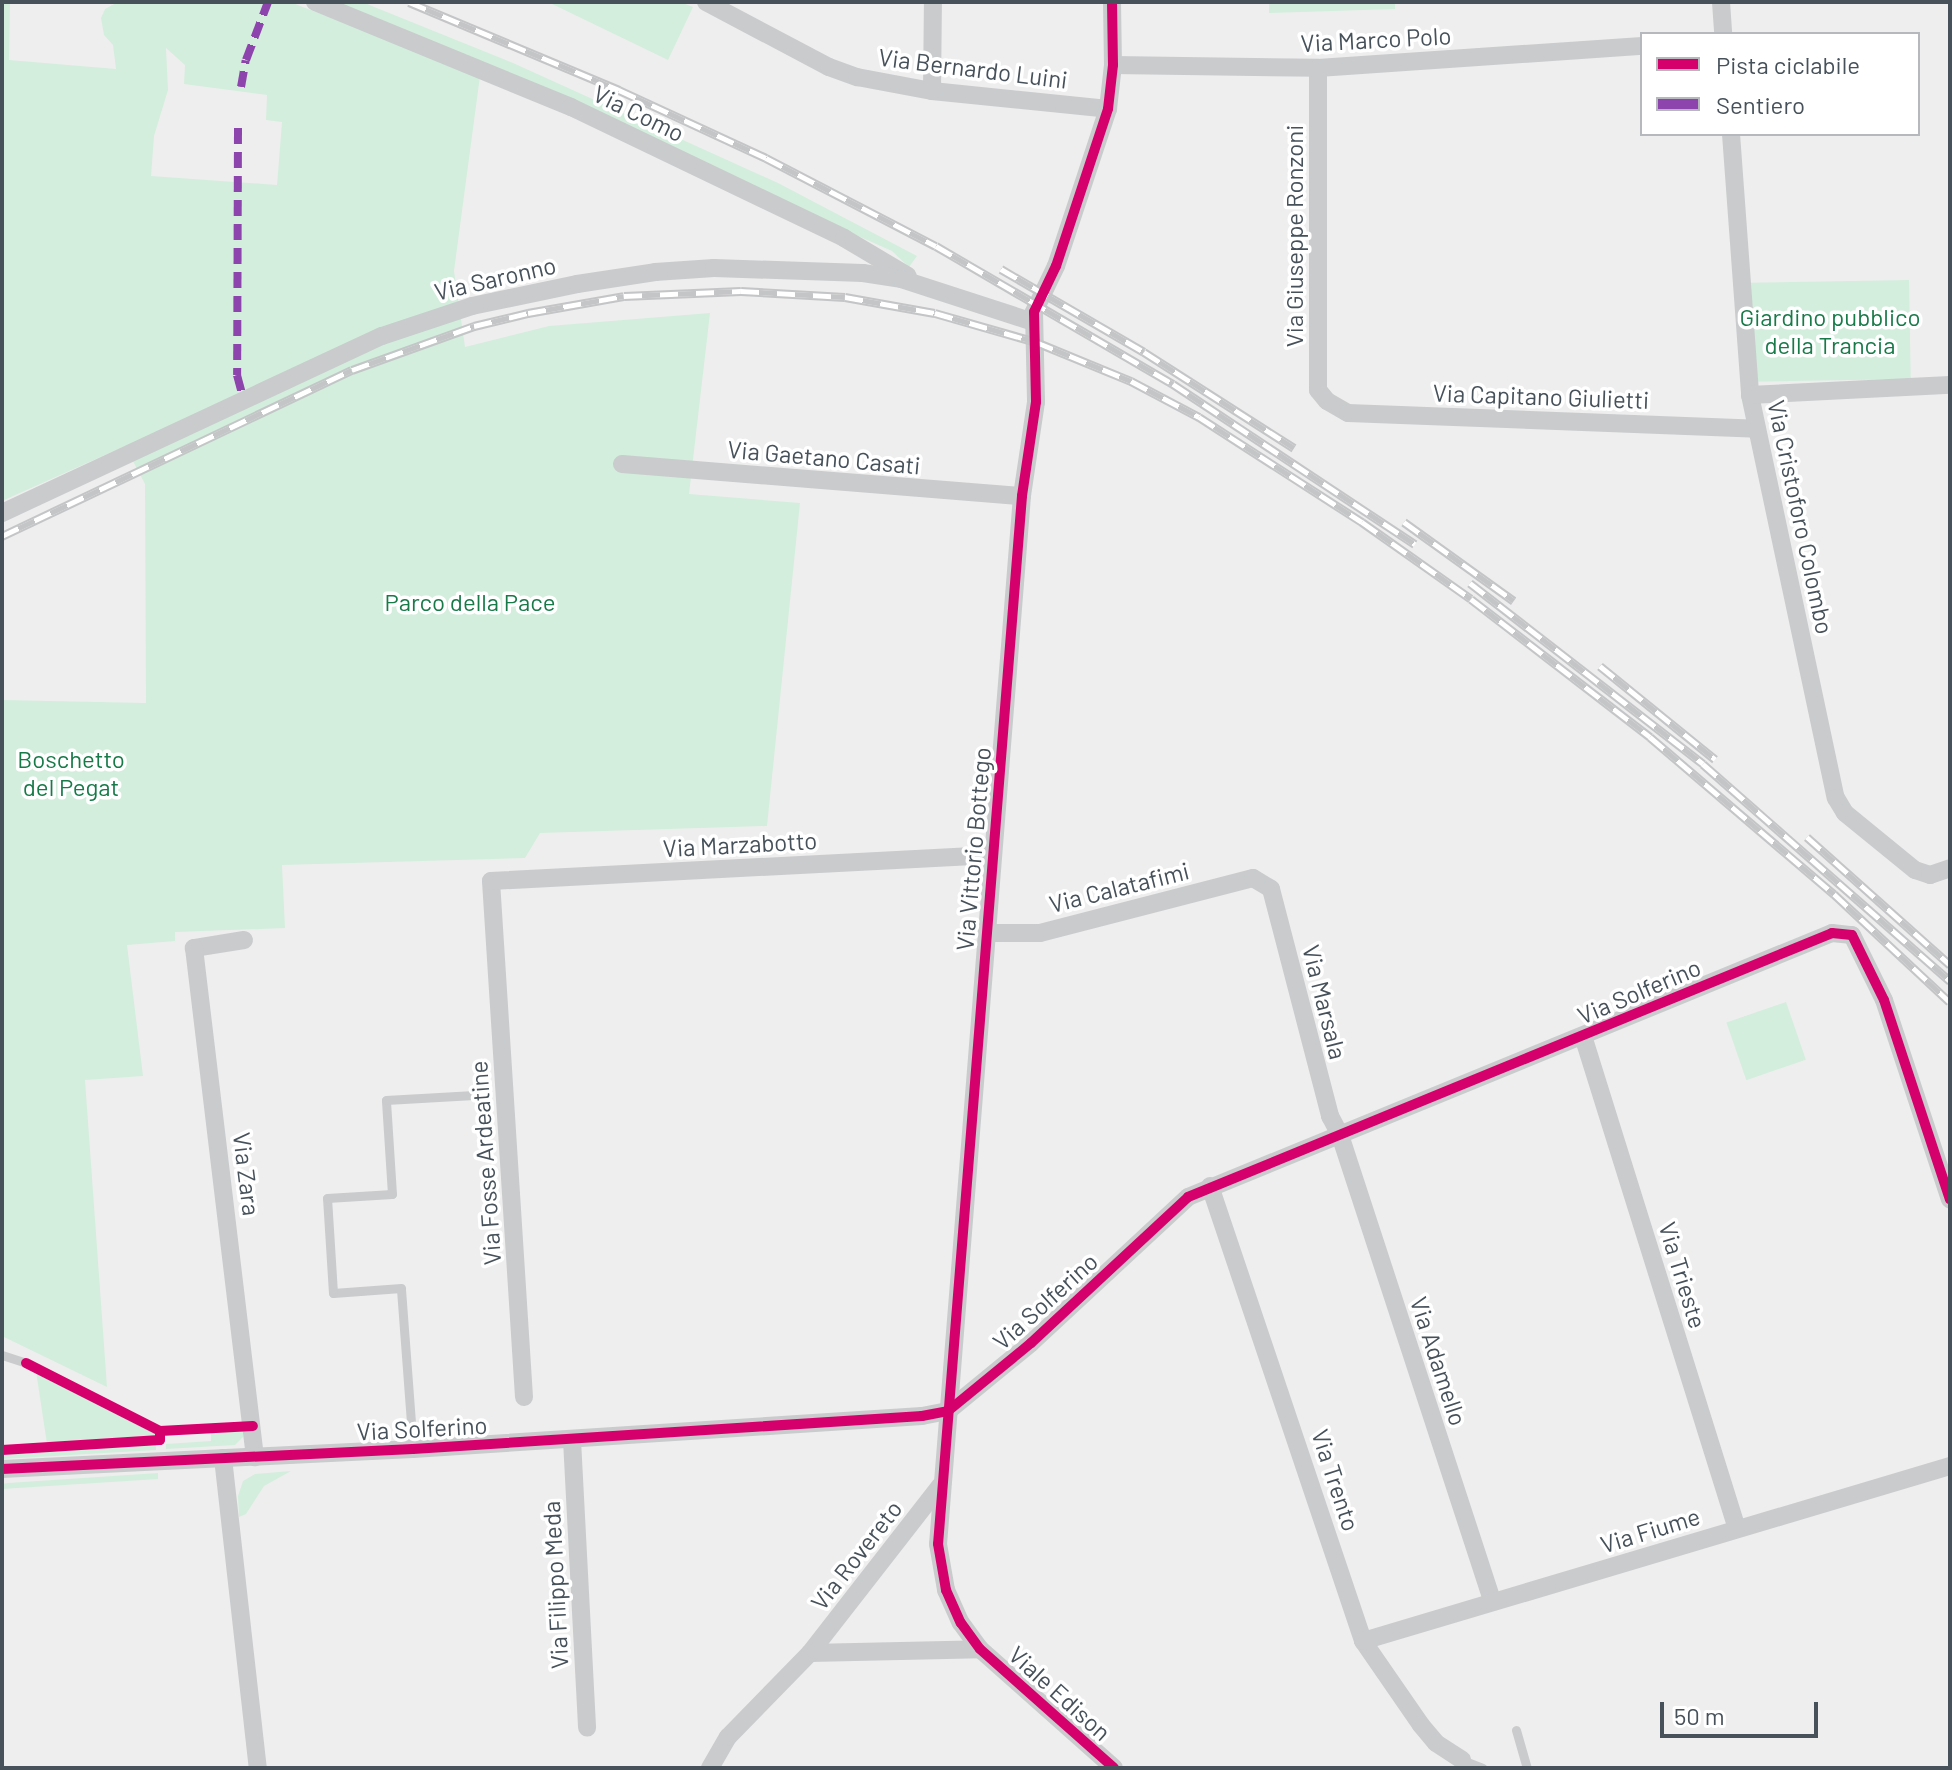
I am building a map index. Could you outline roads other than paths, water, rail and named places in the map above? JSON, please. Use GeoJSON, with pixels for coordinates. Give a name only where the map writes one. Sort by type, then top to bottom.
{"type":"FeatureCollection","features":[{"type":"Feature","properties":{"kind":"street","name":"Via Como"},"geometry":{"type":"LineString","coordinates":[[315,2],[571,107],[844,238],[932,288]]}},
{"type":"Feature","properties":{"kind":"street","name":"Via Bernardo Luini"},"geometry":{"type":"LineString","coordinates":[[706,2],[829,67],[857,77],[932,91],[1108,109]]}},
{"type":"Feature","properties":{"kind":"street"},"geometry":{"type":"LineString","coordinates":[[932,91],[933,2]]}},
{"type":"Feature","properties":{"kind":"street","name":"Via Vittorio Bottego"},"geometry":{"type":"LineString","coordinates":[[948,1411],[1022,496],[1036,402],[1033,322],[1042,292],[1056,266],[1108,109],[1113,65],[1112,2]]}},
{"type":"Feature","properties":{"kind":"street"},"geometry":{"type":"LineString","coordinates":[[1721,2],[1723,32]]}},
{"type":"Feature","properties":{"kind":"street","name":"Via Marco Polo"},"geometry":{"type":"LineString","coordinates":[[1113,65],[1318,68],[1640,46]]}},
{"type":"Feature","properties":{"kind":"street","name":"Via Giuseppe Ronzoni"},"geometry":{"type":"LineString","coordinates":[[1318,68],[1318,390],[1327,401]]}},
{"type":"Feature","properties":{"kind":"street","name":"Via Cristoforo Colombo"},"geometry":{"type":"LineString","coordinates":[[1731,136],[1750,395],[1836,798],[1845,813],[1915,870],[1930,875],[1950,868]]}},
{"type":"Feature","properties":{"kind":"street","name":"Via Saronno"},"geometry":{"type":"LineString","coordinates":[[2,513],[382,336],[472,306],[613,277],[714,268],[863,273],[901,279],[1033,322]]}},
{"type":"Feature","properties":{"kind":"street"},"geometry":{"type":"LineString","coordinates":[[1750,395],[1950,385]]}},
{"type":"Feature","properties":{"kind":"street","name":"Via Capitano Giulietti"},"geometry":{"type":"LineString","coordinates":[[1327,401],[1348,413],[1757,429]]}},
{"type":"Feature","properties":{"kind":"street","name":"Via Gaetano Casati"},"geometry":{"type":"LineString","coordinates":[[622,464],[1022,496]]}},
{"type":"Feature","properties":{"kind":"street","name":"Via Marzabotto"},"geometry":{"type":"LineString","coordinates":[[491,881],[992,855]]}},
{"type":"Feature","properties":{"kind":"street","name":"Via Calatafimi"},"geometry":{"type":"LineString","coordinates":[[986,933],[1040,933],[1253,878],[1263,882]]}},
{"type":"Feature","properties":{"kind":"street","name":"Via Fosse Ardeatine"},"geometry":{"type":"LineString","coordinates":[[491,881],[524,1397]]}},
{"type":"Feature","properties":{"kind":"street","name":"Via Marsala"},"geometry":{"type":"LineString","coordinates":[[1263,882],[1271,889],[1330,1116],[1340,1135]]}},
{"type":"Feature","properties":{"kind":"street","name":"Via Solferino"},"geometry":{"type":"LineString","coordinates":[[2,1472],[572,1440],[922,1416],[948,1411],[1031,1343],[1188,1197],[1832,933],[1852,935],[1884,1000],[1950,1199]]}},
{"type":"Feature","properties":{"kind":"street","name":"Via Zara"},"geometry":{"type":"LineString","coordinates":[[244,940],[194,948],[255,1457]]}},
{"type":"Feature","properties":{"kind":"street","name":"Via Trieste"},"geometry":{"type":"LineString","coordinates":[[1583,1036],[1737,1529]]}},
{"type":"Feature","properties":{"kind":"street","name":"Via Adamello"},"geometry":{"type":"LineString","coordinates":[[1340,1135],[1493,1602]]}},
{"type":"Feature","properties":{"kind":"street","name":"Via Trento"},"geometry":{"type":"LineString","coordinates":[[1210,1186],[1363,1641],[1421,1725],[1436,1743],[1462,1760]]}},
{"type":"Feature","properties":{"kind":"street","name":"Via Rovereto"},"geometry":{"type":"LineString","coordinates":[[948,1411],[938,1544],[946,1590],[961,1623],[980,1649]]}},
{"type":"Feature","properties":{"kind":"street","name":"Via Filippo Meda"},"geometry":{"type":"LineString","coordinates":[[572,1440],[587,1728]]}},
{"type":"Feature","properties":{"kind":"street"},"geometry":{"type":"LineString","coordinates":[[223,1458],[258,1768]]}},
{"type":"Feature","properties":{"kind":"street","name":"Via Fiume"},"geometry":{"type":"LineString","coordinates":[[1363,1641],[1950,1466]]}},
{"type":"Feature","properties":{"kind":"street","name":"Via Rovereto"},"geometry":{"type":"LineString","coordinates":[[710,1768],[728,1737],[810,1653],[940,1486]]}},
{"type":"Feature","properties":{"kind":"street"},"geometry":{"type":"LineString","coordinates":[[810,1653],[980,1649]]}},
{"type":"Feature","properties":{"kind":"street","name":"Viale Edison"},"geometry":{"type":"LineString","coordinates":[[980,1649],[1114,1768]]}},
{"type":"Feature","properties":{"kind":"lane"},"geometry":{"type":"LineString","coordinates":[[413,1449],[401,1288],[333,1293],[327,1198],[392,1194],[386,1100],[474,1095]]}},
{"type":"Feature","properties":{"kind":"lane"},"geometry":{"type":"LineString","coordinates":[[2,1355],[26,1363]]}},
{"type":"Feature","properties":{"kind":"lane"},"geometry":{"type":"LineString","coordinates":[[1516,1730],[1527,1768]]}},
{"type":"Feature","properties":{"kind":"lane"},"geometry":{"type":"LineString","coordinates":[[1462,1760],[1483,1768]]}},
{"type":"Feature","properties":{"kind":"railway"},"geometry":{"type":"LineString","coordinates":[[409,2],[619,90],[766,158],[936,246],[1173,384],[1415,544]]}},
{"type":"Feature","properties":{"kind":"railway"},"geometry":{"type":"LineString","coordinates":[[1001,269],[1144,352],[1294,448]]}},
{"type":"Feature","properties":{"kind":"railway"},"geometry":{"type":"LineString","coordinates":[[2,536],[352,370],[474,326],[528,313],[624,296],[741,291],[845,297],[935,313],[1036,342],[1131,381],[1199,417],[1362,522],[1471,599],[1650,737],[1834,894],[1950,1002]]}},
{"type":"Feature","properties":{"kind":"railway"},"geometry":{"type":"LineString","coordinates":[[1404,522],[1514,601]]}},
{"type":"Feature","properties":{"kind":"railway"},"geometry":{"type":"LineString","coordinates":[[1470,583],[1703,764],[1950,981]]}},
{"type":"Feature","properties":{"kind":"railway"},"geometry":{"type":"LineString","coordinates":[[1600,666],[1715,759]]}},
{"type":"Feature","properties":{"kind":"railway"},"geometry":{"type":"LineString","coordinates":[[1807,837],[1950,965]]}},
{"type":"Feature","properties":{"kind":"park label","name":"Giardino pubblico della Trancia"},"geometry":{"type":"Point","coordinates":[1830,331]}},
{"type":"Feature","properties":{"kind":"park label","name":"Parco della Pace"},"geometry":{"type":"Point","coordinates":[470,602]}},
{"type":"Feature","properties":{"kind":"park label","name":"Boschetto del Pegat"},"geometry":{"type":"Point","coordinates":[71,773]}}]}
